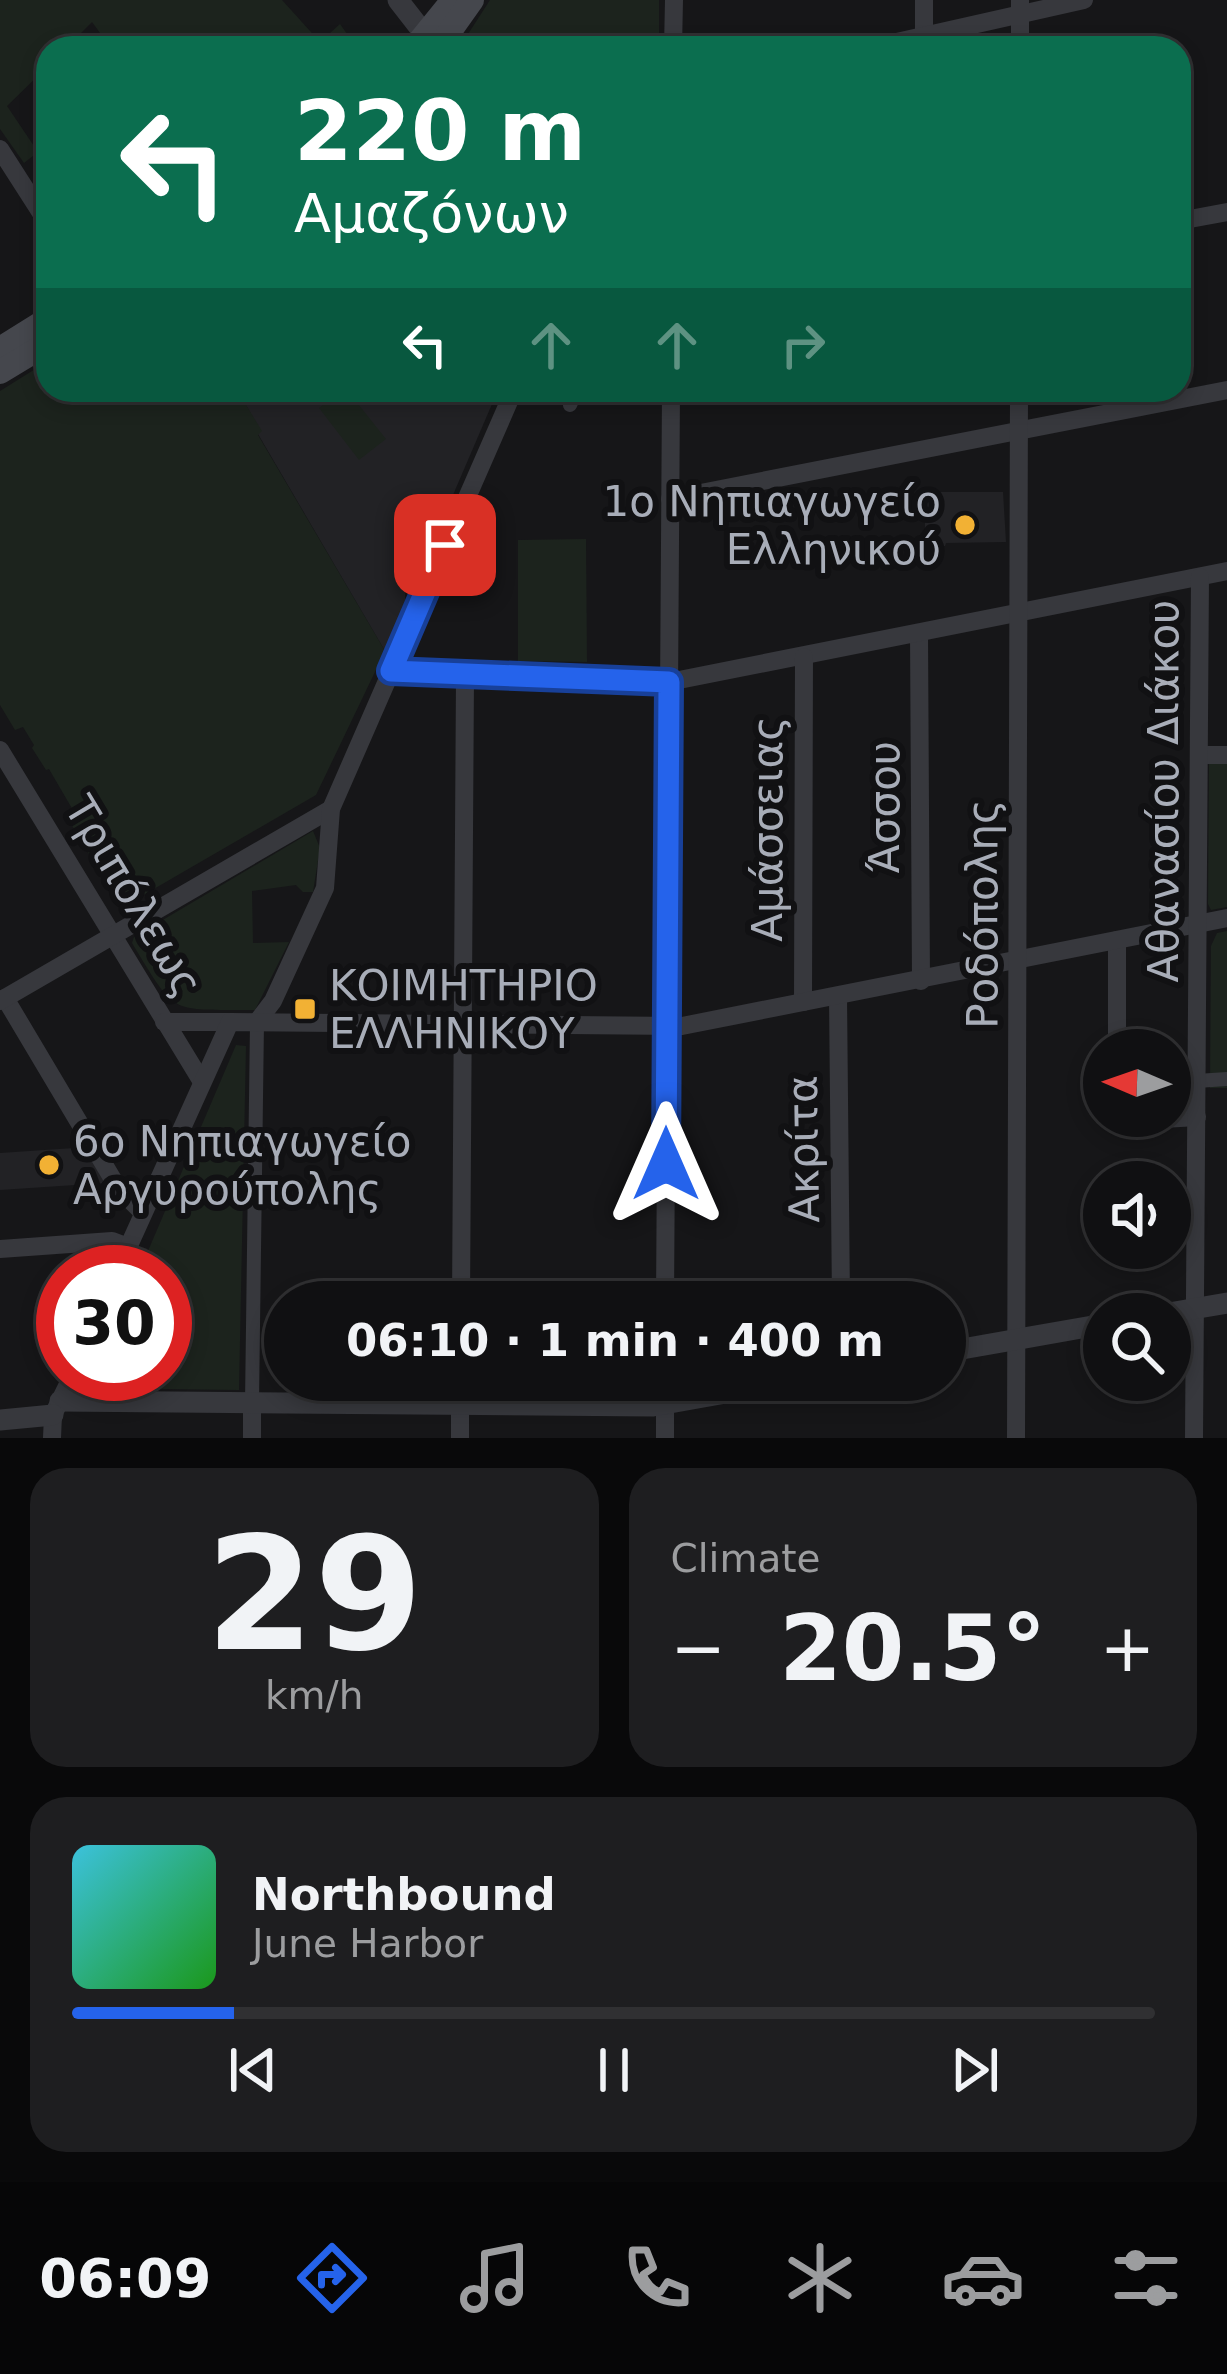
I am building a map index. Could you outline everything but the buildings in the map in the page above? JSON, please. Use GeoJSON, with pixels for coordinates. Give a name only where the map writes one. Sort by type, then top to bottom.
{"type":"FeatureCollection","features":[{"type":"Feature","properties":{"kind":"main road"},"geometry":{"type":"LineString","coordinates":[[431,36],[453,0]]}},
{"type":"Feature","properties":{"kind":"main road"},"geometry":{"type":"LineString","coordinates":[[435,36],[472,0]]}},
{"type":"Feature","properties":{"kind":"main road"},"geometry":{"type":"LineString","coordinates":[[0,349],[36,326]]}},
{"type":"Feature","properties":{"kind":"main road"},"geometry":{"type":"LineString","coordinates":[[0,372],[36,350]]}},
{"type":"Feature","properties":{"kind":"street"},"geometry":{"type":"LineString","coordinates":[[398,0],[420,36]]}},
{"type":"Feature","properties":{"kind":"street"},"geometry":{"type":"LineString","coordinates":[[674,0],[674,36]]}},
{"type":"Feature","properties":{"kind":"street"},"geometry":{"type":"LineString","coordinates":[[924,0],[924,35]]}},
{"type":"Feature","properties":{"kind":"street"},"geometry":{"type":"LineString","coordinates":[[920,36],[1020,8],[1084,0]]}},
{"type":"Feature","properties":{"kind":"street"},"geometry":{"type":"LineString","coordinates":[[0,149],[36,205]]}},
{"type":"Feature","properties":{"kind":"street"},"geometry":{"type":"LineString","coordinates":[[1191,218],[1227,212]]}},
{"type":"Feature","properties":{"kind":"street"},"geometry":{"type":"LineString","coordinates":[[1191,397],[1227,390]]}},
{"type":"Feature","properties":{"kind":"street"},"geometry":{"type":"LineString","coordinates":[[252,1438],[257,1022],[273,1001],[325,888],[331,809],[509,402]]}},
{"type":"Feature","properties":{"kind":"street"},"geometry":{"type":"LineString","coordinates":[[665,1281],[671,402]]}},
{"type":"Feature","properties":{"kind":"street","name":"Ροδόπολης"},"geometry":{"type":"LineString","coordinates":[[1016,1438],[1019,402]]}},
{"type":"Feature","properties":{"kind":"street"},"geometry":{"type":"LineString","coordinates":[[670,500],[1166,402]]}},
{"type":"Feature","properties":{"kind":"street"},"geometry":{"type":"LineString","coordinates":[[391,671],[669,682],[1227,572]]}},
{"type":"Feature","properties":{"kind":"street","name":"Αθανασίου Διάκου"},"geometry":{"type":"LineString","coordinates":[[1194,1438],[1200,577]]}},
{"type":"Feature","properties":{"kind":"street","name":"Άσσου"},"geometry":{"type":"LineString","coordinates":[[920,634],[921,981]]}},
{"type":"Feature","properties":{"kind":"street","name":"Αμάσσειας"},"geometry":{"type":"LineString","coordinates":[[803,1002],[804,657]]}},
{"type":"Feature","properties":{"kind":"street"},"geometry":{"type":"LineString","coordinates":[[460,1281],[465,676]]}},
{"type":"Feature","properties":{"kind":"street","name":"Τριπόλεως"},"geometry":{"type":"LineString","coordinates":[[0,750],[202,1082]]}},
{"type":"Feature","properties":{"kind":"street"},"geometry":{"type":"LineString","coordinates":[[1201,754],[1227,754]]}},
{"type":"Feature","properties":{"kind":"street"},"geometry":{"type":"LineString","coordinates":[[143,1213],[118,1188],[2,999],[331,809]]}},
{"type":"Feature","properties":{"kind":"street"},"geometry":{"type":"LineString","coordinates":[[164,1022],[667,1027],[1227,918]]}},
{"type":"Feature","properties":{"kind":"street"},"geometry":{"type":"LineString","coordinates":[[1117,940],[1117,1029]]}},
{"type":"Feature","properties":{"kind":"street","name":"Ακρίτα"},"geometry":{"type":"LineString","coordinates":[[838,996],[841,1281]]}},
{"type":"Feature","properties":{"kind":"street"},"geometry":{"type":"LineString","coordinates":[[129,1245],[230,1022]]}},
{"type":"Feature","properties":{"kind":"street"},"geometry":{"type":"LineString","coordinates":[[1197,1081],[1227,1079]]}},
{"type":"Feature","properties":{"kind":"street"},"geometry":{"type":"LineString","coordinates":[[1191,1117],[1197,1117]]}},
{"type":"Feature","properties":{"kind":"street"},"geometry":{"type":"LineString","coordinates":[[56,1245],[112,1241],[123,1245]]}},
{"type":"Feature","properties":{"kind":"street"},"geometry":{"type":"LineString","coordinates":[[0,1249],[36,1246]]}},
{"type":"Feature","properties":{"kind":"street"},"geometry":{"type":"LineString","coordinates":[[1191,1310],[1227,1303]]}},
{"type":"Feature","properties":{"kind":"street"},"geometry":{"type":"LineString","coordinates":[[966,1348],[1083,1328]]}},
{"type":"Feature","properties":{"kind":"street"},"geometry":{"type":"LineString","coordinates":[[664,1401],[664,1438]]}},
{"type":"Feature","properties":{"kind":"street"},"geometry":{"type":"LineString","coordinates":[[0,1420],[252,1403],[664,1406],[690,1401]]}},
{"type":"Feature","properties":{"kind":"street"},"geometry":{"type":"LineString","coordinates":[[460,1404],[460,1438]]}},
{"type":"Feature","properties":{"kind":"shaded area"},"geometry":{"type":"Polygon","coordinates":[[[0,0],[282,0],[315,36],[102,36],[92,22],[78,36],[36,36],[36,78],[7,106],[36,154],[24,163],[0,129],[0,0]]]}},
{"type":"Feature","properties":{"kind":"shaded area"},"geometry":{"type":"Polygon","coordinates":[[[490,0],[659,0],[659,36],[467,36],[490,0]]]}},
{"type":"Feature","properties":{"kind":"shaded area"},"geometry":{"type":"Polygon","coordinates":[[[340,24],[348,36],[327,36],[340,24]]]}},
{"type":"Feature","properties":{"kind":"shaded area"},"geometry":{"type":"Polygon","coordinates":[[[36,368],[36,402],[244,402],[262,431],[258,435],[385,651],[316,795],[121,908],[70,822],[77,817],[49,769],[23,727],[15,730],[0,705],[0,391],[36,368]]]}},
{"type":"Feature","properties":{"kind":"shaded area"},"geometry":{"type":"Polygon","coordinates":[[[244,402],[493,402],[417,579],[405,579],[405,601],[385,651],[258,434],[261,431],[244,402]]]}},
{"type":"Feature","properties":{"kind":"shaded area"},"geometry":{"type":"Polygon","coordinates":[[[327,402],[357,402],[386,439],[359,460],[319,408],[327,402]]]}},
{"type":"Feature","properties":{"kind":"shaded area","name":"1ο Νηπιαγωγείο Ελληνικού"},"geometry":{"type":"Polygon","coordinates":[[[925,492],[1003,492],[1006,542],[946,543],[925,550],[925,492]]]}},
{"type":"Feature","properties":{"kind":"shaded area"},"geometry":{"type":"Polygon","coordinates":[[[586,539],[587,662],[518,661],[518,540],[586,539]]]}},
{"type":"Feature","properties":{"kind":"shaded area"},"geometry":{"type":"Polygon","coordinates":[[[1209,760],[1227,760],[1227,907],[1211,910],[1208,904],[1209,760]]]}},
{"type":"Feature","properties":{"kind":"shaded area"},"geometry":{"type":"Polygon","coordinates":[[[313,831],[320,848],[313,892],[303,892],[296,885],[252,891],[253,943],[289,942],[255,1010],[191,1008],[168,997],[132,943],[134,937],[313,831]]]}},
{"type":"Feature","properties":{"kind":"shaded area"},"geometry":{"type":"Polygon","coordinates":[[[1227,931],[1227,1088],[1210,1088],[1211,946],[1217,933],[1227,931]]]}},
{"type":"Feature","properties":{"kind":"shaded area"},"geometry":{"type":"Polygon","coordinates":[[[236,1045],[246,1046],[239,1390],[192,1389],[192,1245],[151,1245],[236,1045]]]}},
{"type":"Feature","properties":{"kind":"shaded area","name":"6ο Νηπιαγωγείο Αργυρούπολης"},"geometry":{"type":"Polygon","coordinates":[[[89,1147],[105,1183],[0,1190],[0,1153],[89,1147]]]}},
{"type":"Feature","properties":{"kind":"place","name":"1ο Νηπιαγωγείο Ελληνικού"},"geometry":{"type":"Point","coordinates":[965,525]}},
{"type":"Feature","properties":{"kind":"place","name":"ΚΟΙΜΗΤΗΡΙΟ ΕΛΛΗΝΙΚΟΥ"},"geometry":{"type":"Point","coordinates":[305,1009]}},
{"type":"Feature","properties":{"kind":"place","name":"6ο Νηπιαγωγείο Αργυρούπολης"},"geometry":{"type":"Point","coordinates":[49,1165]}},
{"type":"Feature","properties":{"kind":"route"},"geometry":{"type":"LineString","coordinates":[[445,545],[391,671],[669,682],[666,1164]]}}]}
